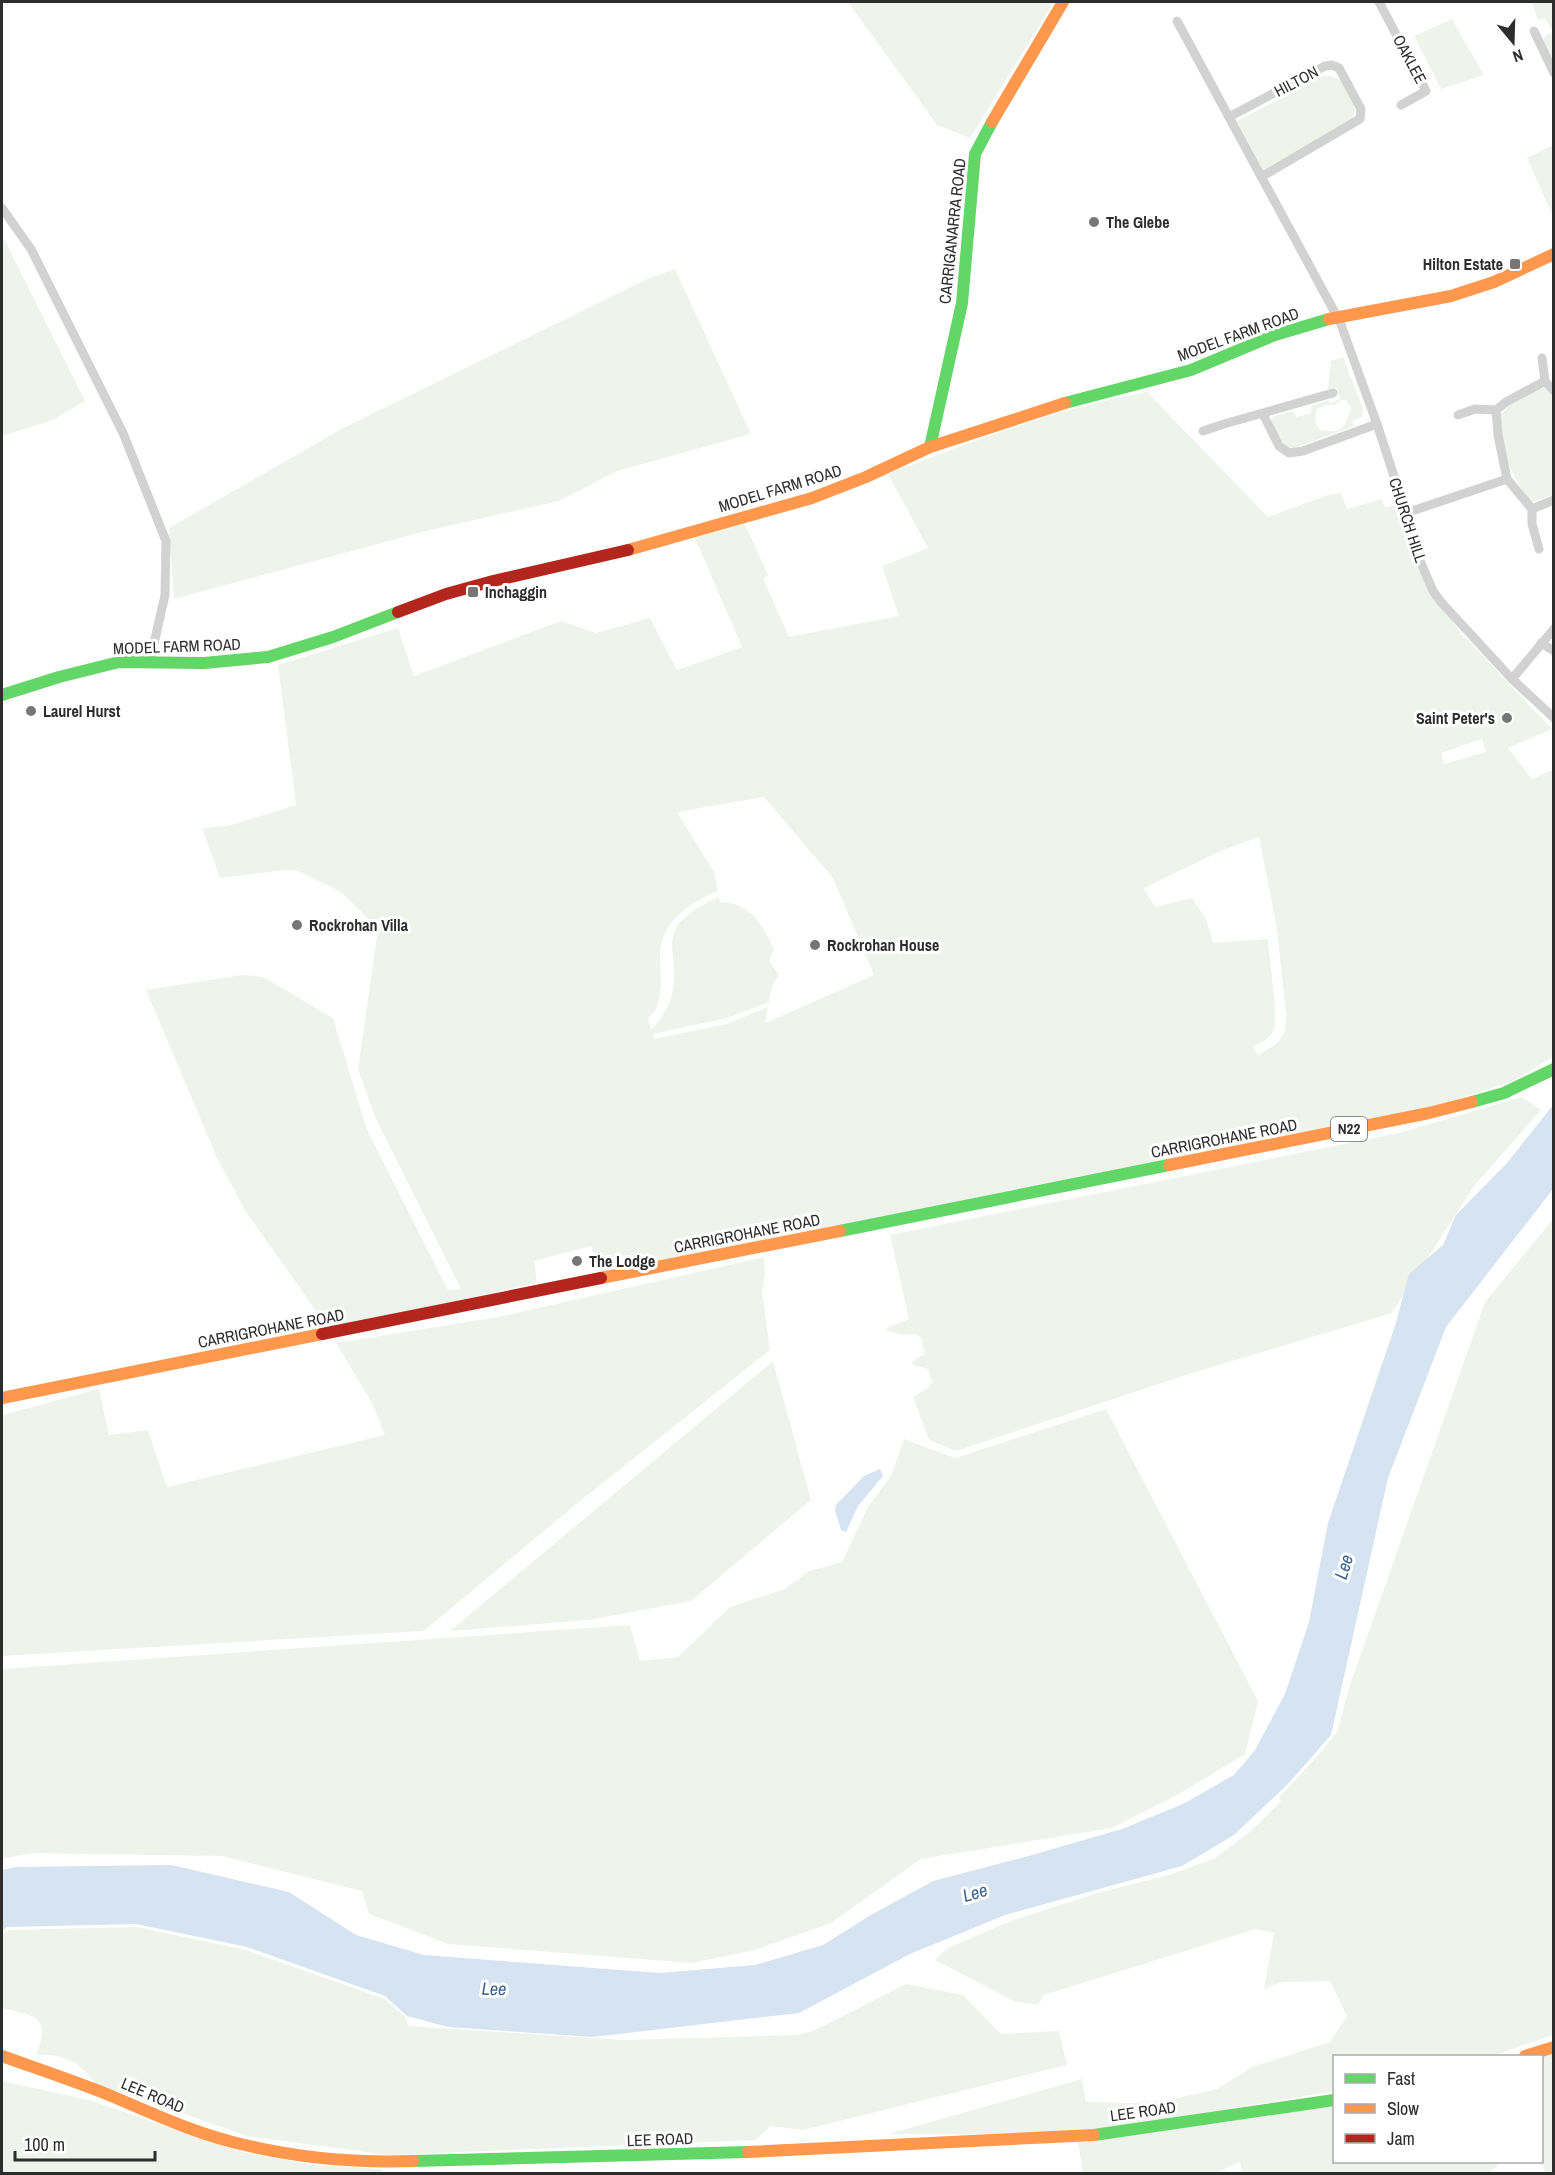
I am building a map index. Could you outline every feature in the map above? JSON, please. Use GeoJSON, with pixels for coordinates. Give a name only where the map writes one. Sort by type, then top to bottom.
{"type":"FeatureCollection","features":[{"type":"Feature","properties":{"kind":"main road","name":"CARRIGANARRA ROAD"},"geometry":{"type":"LineString","coordinates":[[930,447],[962,303],[975,154],[1063,2]]}},
{"type":"Feature","properties":{"kind":"main road","name":"MODEL FARM ROAD"},"geometry":{"type":"LineString","coordinates":[[2,696],[59,676],[109,665],[150,661],[204,663],[268,657],[333,637],[446,594],[493,581],[609,556],[812,498],[848,485],[930,447],[1088,396],[1191,370],[1275,335],[1338,317],[1451,296],[1494,282],[1554,254]]}},
{"type":"Feature","properties":{"kind":"main road","name":"CARRIGROHANE ROAD"},"geometry":{"type":"LineString","coordinates":[[2,1398],[1429,1113],[1504,1093],[1554,1069]]}},
{"type":"Feature","properties":{"kind":"main road"},"geometry":{"type":"LineString","coordinates":[[1528,2055],[1554,2047]]}},
{"type":"Feature","properties":{"kind":"main road","name":"LEE ROAD"},"geometry":{"type":"LineString","coordinates":[[2,2056],[106,2094],[181,2126],[244,2145],[308,2157],[384,2162],[684,2155],[1082,2137],[1333,2100]]}},
{"type":"Feature","properties":{"kind":"street","name":"OAKLEE"},"geometry":{"type":"LineString","coordinates":[[1379,2],[1426,91],[1401,105]]}},
{"type":"Feature","properties":{"kind":"street"},"geometry":{"type":"LineString","coordinates":[[1177,21],[1338,317]]}},
{"type":"Feature","properties":{"kind":"street"},"geometry":{"type":"LineString","coordinates":[[1534,31],[1554,73]]}},
{"type":"Feature","properties":{"kind":"street","name":"HILTON"},"geometry":{"type":"LineString","coordinates":[[1229,117],[1325,66],[1332,65],[1339,68],[1361,110],[1360,119],[1261,177]]}},
{"type":"Feature","properties":{"kind":"street"},"geometry":{"type":"LineString","coordinates":[[2,208],[31,249],[123,433],[166,541],[165,595],[150,661]]}},
{"type":"Feature","properties":{"kind":"street","name":"CHURCH HILL"},"geometry":{"type":"LineString","coordinates":[[1338,317],[1377,424],[1406,513],[1415,549],[1433,591],[1512,679],[1554,718]]}},
{"type":"Feature","properties":{"kind":"street"},"geometry":{"type":"LineString","coordinates":[[1542,358],[1545,381],[1554,391]]}},
{"type":"Feature","properties":{"kind":"street"},"geometry":{"type":"LineString","coordinates":[[1458,415],[1475,409],[1496,410],[1545,381]]}},
{"type":"Feature","properties":{"kind":"street"},"geometry":{"type":"LineString","coordinates":[[1203,431],[1333,393]]}},
{"type":"Feature","properties":{"kind":"street"},"geometry":{"type":"LineString","coordinates":[[1496,410],[1498,435],[1507,479],[1532,509],[1532,524],[1539,549]]}},
{"type":"Feature","properties":{"kind":"street"},"geometry":{"type":"LineString","coordinates":[[1263,414],[1279,446],[1289,453],[1303,451],[1377,424]]}},
{"type":"Feature","properties":{"kind":"street"},"geometry":{"type":"LineString","coordinates":[[1406,513],[1507,479]]}},
{"type":"Feature","properties":{"kind":"street"},"geometry":{"type":"LineString","coordinates":[[1532,509],[1554,500]]}},
{"type":"Feature","properties":{"kind":"street"},"geometry":{"type":"LineString","coordinates":[[1512,679],[1554,629]]}},
{"type":"Feature","properties":{"kind":"street"},"geometry":{"type":"LineString","coordinates":[[1541,643],[1554,651]]}},
{"type":"Feature","properties":{"kind":"shaded area"},"geometry":{"type":"Polygon","coordinates":[[[848,2],[1054,2],[970,138],[937,125],[848,2]]]}},
{"type":"Feature","properties":{"kind":"shaded area"},"geometry":{"type":"Polygon","coordinates":[[[1532,2],[1553,2],[1553,32],[1545,18],[1538,21],[1532,2]]]}},
{"type":"Feature","properties":{"kind":"shaded area"},"geometry":{"type":"Polygon","coordinates":[[[1452,19],[1484,75],[1441,89],[1414,36],[1452,19]]]}},
{"type":"Feature","properties":{"kind":"shaded area"},"geometry":{"type":"Polygon","coordinates":[[[1553,32],[1553,65],[1543,43],[1545,36],[1553,32]]]}},
{"type":"Feature","properties":{"kind":"shaded area"},"geometry":{"type":"Polygon","coordinates":[[[1323,76],[1332,76],[1341,80],[1352,98],[1355,109],[1352,120],[1263,170],[1237,121],[1323,76]]]}},
{"type":"Feature","properties":{"kind":"shaded area"},"geometry":{"type":"Polygon","coordinates":[[[1553,145],[1553,216],[1527,158],[1553,145]]]}},
{"type":"Feature","properties":{"kind":"shaded area"},"geometry":{"type":"Polygon","coordinates":[[[4,239],[85,401],[53,420],[2,436],[2,241],[4,239]]]}},
{"type":"Feature","properties":{"kind":"shaded area"},"geometry":{"type":"Polygon","coordinates":[[[675,269],[751,434],[617,471],[559,501],[426,531],[174,599],[169,528],[343,428],[647,279],[675,269]]]}},
{"type":"Feature","properties":{"kind":"shaded area"},"geometry":{"type":"Polygon","coordinates":[[[1343,357],[1363,409],[1362,417],[1353,421],[1354,426],[1295,448],[1286,446],[1271,427],[1275,416],[1293,411],[1296,417],[1311,413],[1311,406],[1340,399],[1337,388],[1328,389],[1331,361],[1343,357]],[[1346,400],[1334,405],[1325,405],[1316,410],[1315,421],[1320,430],[1339,430],[1345,425],[1351,408],[1346,400]]]}},
{"type":"Feature","properties":{"kind":"shaded area"},"geometry":{"type":"Polygon","coordinates":[[[1541,387],[1547,389],[1553,397],[1553,495],[1533,502],[1527,499],[1502,453],[1499,416],[1513,402],[1541,387]]]}},
{"type":"Feature","properties":{"kind":"shaded area"},"geometry":{"type":"Polygon","coordinates":[[[1147,392],[1268,517],[1328,495],[1341,493],[1347,509],[1381,499],[1386,508],[1399,503],[1404,514],[1402,527],[1430,589],[1464,638],[1552,729],[1508,748],[1532,779],[1554,769],[1553,1057],[1515,1080],[1438,1106],[600,1273],[591,1246],[534,1261],[537,1283],[331,1328],[323,1321],[246,1212],[217,1158],[146,990],[242,975],[263,977],[333,1018],[367,1130],[448,1290],[461,1289],[376,1119],[358,1070],[378,928],[341,892],[298,871],[285,870],[220,878],[202,828],[228,826],[296,805],[278,665],[398,628],[414,676],[561,621],[596,633],[650,618],[677,670],[742,647],[695,538],[745,524],[768,575],[763,578],[789,637],[899,616],[882,566],[928,548],[888,474],[1048,416],[1147,392]],[[1482,739],[1441,753],[1444,764],[1486,752],[1482,739]],[[764,797],[677,812],[714,872],[718,891],[696,902],[678,915],[665,933],[660,956],[661,984],[658,1004],[648,1018],[651,1030],[664,1013],[672,995],[673,939],[677,926],[702,905],[719,897],[720,902],[740,906],[754,916],[774,948],[769,961],[779,974],[772,987],[769,1002],[727,1018],[653,1034],[654,1039],[727,1024],[768,1007],[765,1023],[874,975],[833,878],[764,797]],[[1259,837],[1223,850],[1144,888],[1155,907],[1192,898],[1206,919],[1213,943],[1268,939],[1275,1022],[1270,1035],[1253,1047],[1258,1055],[1276,1044],[1285,1032],[1286,1015],[1277,929],[1259,837]]]}},
{"type":"Feature","properties":{"kind":"shaded area"},"geometry":{"type":"Polygon","coordinates":[[[1522,1097],[1541,1110],[1474,1186],[1392,1313],[1189,1374],[956,1451],[929,1440],[913,1397],[928,1388],[932,1382],[928,1369],[913,1365],[912,1362],[924,1354],[922,1339],[916,1334],[904,1335],[887,1331],[887,1328],[909,1319],[890,1235],[1399,1133],[1522,1097]]]}},
{"type":"Feature","properties":{"kind":"shaded area"},"geometry":{"type":"Polygon","coordinates":[[[1553,1219],[1553,2035],[1495,2055],[1333,2055],[1333,2091],[1078,2134],[888,2134],[1082,2079],[1086,2102],[1133,2103],[1169,2100],[1217,2089],[1252,2067],[1330,2042],[1347,2016],[1330,1981],[1282,1982],[1264,1989],[1274,1933],[1256,1929],[1044,1995],[1038,2005],[1014,2001],[935,1960],[948,1948],[1013,1920],[1098,1893],[1172,1874],[1215,1858],[1251,1831],[1281,1801],[1279,1797],[1337,1732],[1350,1685],[1485,1302],[1553,1219]]]}},
{"type":"Feature","properties":{"kind":"shaded area"},"geometry":{"type":"Polygon","coordinates":[[[764,1257],[765,1276],[762,1291],[770,1350],[580,1501],[424,1631],[2,1656],[2,1415],[99,1389],[109,1435],[148,1430],[167,1487],[385,1435],[372,1403],[336,1343],[498,1317],[764,1257]]]}},
{"type":"Feature","properties":{"kind":"shaded area"},"geometry":{"type":"Polygon","coordinates":[[[773,1361],[811,1500],[691,1601],[589,1620],[450,1631],[773,1361]]]}},
{"type":"Feature","properties":{"kind":"shaded area"},"geometry":{"type":"Polygon","coordinates":[[[1106,1409],[1258,1701],[1245,1754],[1179,1794],[1112,1828],[921,1859],[831,1923],[755,1950],[691,1963],[448,1944],[369,1914],[362,1891],[222,1856],[31,1853],[2,1859],[2,1669],[630,1625],[640,1661],[678,1657],[730,1607],[785,1589],[809,1571],[842,1562],[869,1505],[891,1476],[904,1439],[955,1458],[1106,1409]]]}},
{"type":"Feature","properties":{"kind":"shaded area"},"geometry":{"type":"Polygon","coordinates":[[[138,1927],[246,1950],[385,1999],[406,2018],[408,2026],[626,2040],[796,2035],[813,2031],[906,1984],[963,1995],[1001,2034],[1059,2031],[1067,2065],[803,2130],[771,2126],[755,2140],[388,2155],[247,2136],[116,2090],[114,2092],[92,2084],[94,2082],[88,2075],[69,2060],[53,2055],[36,2055],[42,2032],[41,2025],[31,2016],[2,2008],[2,1935],[8,1930],[138,1927]]]}},
{"type":"Feature","properties":{"kind":"shaded area"},"geometry":{"type":"Polygon","coordinates":[[[1553,2050],[1553,2173],[1545,2173],[1542,2163],[1543,2055],[1553,2050]]]}},
{"type":"Feature","properties":{"kind":"shaded area"},"geometry":{"type":"Polygon","coordinates":[[[2,2081],[89,2100],[241,2152],[313,2165],[382,2169],[380,2174],[2,2173],[2,2081]]]}},
{"type":"Feature","properties":{"kind":"shaded area"},"geometry":{"type":"Polygon","coordinates":[[[1333,2106],[1333,2163],[1501,2163],[1488,2174],[1242,2174],[1240,2162],[1216,2173],[1083,2174],[1078,2142],[1333,2106]]]}},
{"type":"Feature","properties":{"kind":"water","name":"Lee"},"geometry":{"type":"Polygon","coordinates":[[[1553,1105],[1553,1189],[1446,1327],[1388,1478],[1331,1735],[1288,1784],[1234,1835],[1182,1866],[1005,1915],[910,1954],[799,2013],[593,2037],[448,2027],[407,2016],[385,1996],[247,1947],[136,1924],[7,1927],[2,1931],[2,1870],[15,1867],[172,1865],[289,1892],[356,1935],[424,1955],[660,1973],[755,1965],[823,1945],[869,1916],[933,1881],[1122,1829],[1183,1804],[1234,1775],[1255,1750],[1285,1694],[1309,1622],[1328,1523],[1395,1326],[1409,1274],[1443,1245],[1456,1215],[1507,1163],[1553,1105]]]}},
{"type":"Feature","properties":{"kind":"water"},"geometry":{"type":"Polygon","coordinates":[[[880,1469],[883,1476],[858,1506],[846,1532],[841,1530],[835,1510],[836,1505],[864,1476],[880,1469]]]}},
{"type":"Feature","properties":{"kind":"traffic: fast"},"geometry":{"type":"LineString","coordinates":[[930,447],[962,303],[975,154],[992,122]]}},
{"type":"Feature","properties":{"kind":"traffic: fast"},"geometry":{"type":"LineString","coordinates":[[1065,403],[1191,370],[1275,335],[1329,319]]}},
{"type":"Feature","properties":{"kind":"traffic: fast"},"geometry":{"type":"LineString","coordinates":[[2,695],[59,677],[119,662],[204,663],[268,657],[333,637],[398,612]]}},
{"type":"Feature","properties":{"kind":"traffic: fast"},"geometry":{"type":"LineString","coordinates":[[1472,1102],[1504,1093],[1554,1069]]}},
{"type":"Feature","properties":{"kind":"traffic: fast"},"geometry":{"type":"LineString","coordinates":[[840,1231],[1169,1165]]}},
{"type":"Feature","properties":{"kind":"traffic: fast"},"geometry":{"type":"LineString","coordinates":[[1094,2135],[1333,2100]]}},
{"type":"Feature","properties":{"kind":"traffic: fast"},"geometry":{"type":"LineString","coordinates":[[413,2161],[748,2152]]}},
{"type":"Feature","properties":{"kind":"traffic: slow"},"geometry":{"type":"LineString","coordinates":[[992,122],[1063,2]]}},
{"type":"Feature","properties":{"kind":"traffic: slow"},"geometry":{"type":"LineString","coordinates":[[1329,319],[1451,296],[1494,282],[1554,254]]}},
{"type":"Feature","properties":{"kind":"traffic: slow"},"geometry":{"type":"LineString","coordinates":[[628,550],[812,498],[866,477],[930,447],[1065,403]]}},
{"type":"Feature","properties":{"kind":"traffic: slow"},"geometry":{"type":"LineString","coordinates":[[1169,1165],[1429,1113],[1472,1102]]}},
{"type":"Feature","properties":{"kind":"traffic: slow"},"geometry":{"type":"LineString","coordinates":[[601,1278],[840,1231]]}},
{"type":"Feature","properties":{"kind":"traffic: slow"},"geometry":{"type":"LineString","coordinates":[[2,1398],[322,1334]]}},
{"type":"Feature","properties":{"kind":"traffic: slow"},"geometry":{"type":"LineString","coordinates":[[1528,2055],[1554,2047]]}},
{"type":"Feature","properties":{"kind":"traffic: slow"},"geometry":{"type":"LineString","coordinates":[[2,2056],[96,2090],[193,2130],[228,2141],[266,2150],[329,2159],[413,2161]]}},
{"type":"Feature","properties":{"kind":"traffic: slow"},"geometry":{"type":"LineString","coordinates":[[748,2152],[1094,2135]]}},
{"type":"Feature","properties":{"kind":"traffic: jam"},"geometry":{"type":"LineString","coordinates":[[398,612],[446,594],[493,581],[628,550]]}},
{"type":"Feature","properties":{"kind":"traffic: jam"},"geometry":{"type":"LineString","coordinates":[[322,1334],[601,1278]]}},
{"type":"Feature","properties":{"kind":"place","name":"The Glebe"},"geometry":{"type":"Point","coordinates":[1094,222]}},
{"type":"Feature","properties":{"kind":"place","name":"Hilton Estate"},"geometry":{"type":"Point","coordinates":[1515,264]}},
{"type":"Feature","properties":{"kind":"place","name":"Inchaggin"},"geometry":{"type":"Point","coordinates":[473,592]}},
{"type":"Feature","properties":{"kind":"place","name":"Laurel Hurst"},"geometry":{"type":"Point","coordinates":[31,711]}},
{"type":"Feature","properties":{"kind":"place","name":"Saint Peter's"},"geometry":{"type":"Point","coordinates":[1507,718]}},
{"type":"Feature","properties":{"kind":"place","name":"Rockrohan Villa"},"geometry":{"type":"Point","coordinates":[297,925]}},
{"type":"Feature","properties":{"kind":"place","name":"Rockrohan House"},"geometry":{"type":"Point","coordinates":[815,945]}},
{"type":"Feature","properties":{"kind":"place","name":"The Lodge"},"geometry":{"type":"Point","coordinates":[577,1261]}}]}
